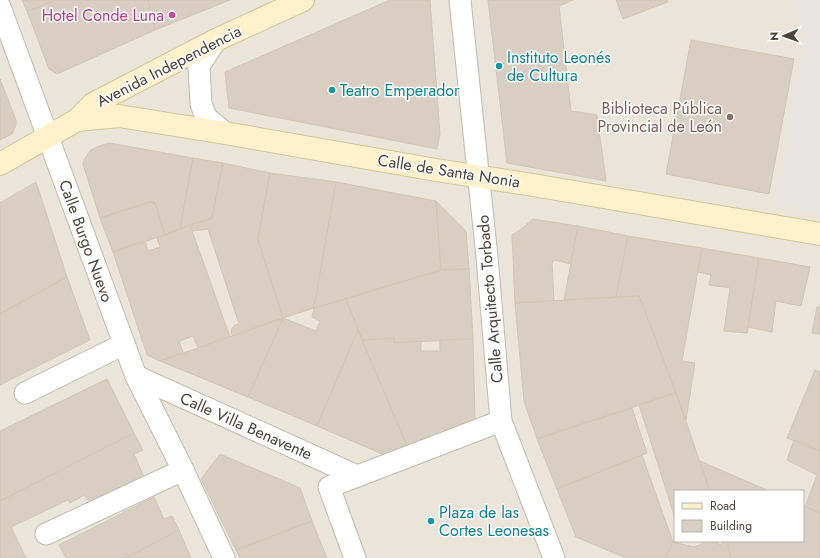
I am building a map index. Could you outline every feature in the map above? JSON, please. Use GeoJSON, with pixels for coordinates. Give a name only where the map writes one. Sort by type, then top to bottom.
{"type":"FeatureCollection","features":[{"type":"Feature","properties":{"kind":"main road","name":"Avenida Independencia"},"geometry":{"type":"LineString","coordinates":[[0,164],[48,138],[77,120],[93,104],[216,40],[302,0]]}},
{"type":"Feature","properties":{"kind":"main road","name":"Calle de Santa Nonia"},"geometry":{"type":"LineString","coordinates":[[77,120],[119,116],[820,234]]}},
{"type":"Feature","properties":{"kind":"street","name":"Calle Arquitecto Torbado"},"geometry":{"type":"LineString","coordinates":[[460,0],[487,257],[501,421]]}},
{"type":"Feature","properties":{"kind":"street","name":"Calle Burgo Nuevo"},"geometry":{"type":"LineString","coordinates":[[0,8],[136,376],[183,470],[224,558]]}},
{"type":"Feature","properties":{"kind":"street"},"geometry":{"type":"LineString","coordinates":[[216,40],[199,66],[202,104],[206,117],[225,133]]}},
{"type":"Feature","properties":{"kind":"street"},"geometry":{"type":"LineString","coordinates":[[25,393],[124,344]]}},
{"type":"Feature","properties":{"kind":"street","name":"Calle Villa Benavente"},"geometry":{"type":"LineString","coordinates":[[136,376],[357,476]]}},
{"type":"Feature","properties":{"kind":"street"},"geometry":{"type":"LineString","coordinates":[[356,558],[329,487],[501,421],[554,558]]}},
{"type":"Feature","properties":{"kind":"street"},"geometry":{"type":"LineString","coordinates":[[46,534],[183,470]]}},
{"type":"Feature","properties":{"kind":"shaded area"},"geometry":{"type":"Polygon","coordinates":[[[0,0],[820,0],[820,558],[0,558],[0,0]]]}},
{"type":"Feature","properties":{"kind":"shaded area"},"geometry":{"type":"Polygon","coordinates":[[[795,0],[820,0],[820,212],[776,205],[803,45],[795,0]]]}},
{"type":"Feature","properties":{"kind":"building"},"geometry":{"type":"Polygon","coordinates":[[[22,0],[57,0],[27,11],[22,0]]]}},
{"type":"Feature","properties":{"kind":"building"},"geometry":{"type":"Polygon","coordinates":[[[57,0],[148,0],[155,30],[57,74],[49,69],[27,11],[57,0]]]}},
{"type":"Feature","properties":{"kind":"building","name":"Hotel Conde Luna"},"geometry":{"type":"Polygon","coordinates":[[[148,0],[230,0],[155,30],[148,0]]]}},
{"type":"Feature","properties":{"kind":"building","name":"Teatro Emperador"},"geometry":{"type":"Polygon","coordinates":[[[390,0],[430,0],[440,134],[437,149],[229,108],[225,72],[390,0]]]}},
{"type":"Feature","properties":{"kind":"building"},"geometry":{"type":"Polygon","coordinates":[[[488,0],[573,0],[559,6],[571,111],[597,115],[606,181],[507,163],[488,0]]]}},
{"type":"Feature","properties":{"kind":"building"},"geometry":{"type":"Polygon","coordinates":[[[616,0],[667,0],[668,2],[623,19],[616,0]]]}},
{"type":"Feature","properties":{"kind":"building","name":"Biblioteca Pública Provincial de León"},"geometry":{"type":"Polygon","coordinates":[[[691,40],[794,59],[769,194],[666,174],[691,40]]]}},
{"type":"Feature","properties":{"kind":"building"},"geometry":{"type":"Polygon","coordinates":[[[0,79],[16,120],[16,125],[12,134],[0,140],[0,79]]]}},
{"type":"Feature","properties":{"kind":"building"},"geometry":{"type":"Polygon","coordinates":[[[109,143],[193,158],[180,229],[165,235],[155,203],[150,202],[100,218],[83,164],[90,151],[96,147],[109,143]]]}},
{"type":"Feature","properties":{"kind":"building"},"geometry":{"type":"Polygon","coordinates":[[[193,158],[223,163],[212,218],[180,229],[193,158]]]}},
{"type":"Feature","properties":{"kind":"building"},"geometry":{"type":"Polygon","coordinates":[[[223,163],[270,173],[258,239],[283,318],[233,336],[231,332],[232,328],[239,324],[208,229],[192,231],[190,225],[212,218],[223,163]]]}},
{"type":"Feature","properties":{"kind":"building"},"geometry":{"type":"Polygon","coordinates":[[[270,173],[336,182],[314,308],[283,318],[258,239],[270,173]]]}},
{"type":"Feature","properties":{"kind":"building"},"geometry":{"type":"Polygon","coordinates":[[[36,182],[67,277],[0,314],[0,203],[36,182]]]}},
{"type":"Feature","properties":{"kind":"building"},"geometry":{"type":"Polygon","coordinates":[[[336,182],[436,201],[441,270],[314,308],[336,182]]]}},
{"type":"Feature","properties":{"kind":"building"},"geometry":{"type":"Polygon","coordinates":[[[436,201],[466,231],[469,269],[441,270],[436,201]]]}},
{"type":"Feature","properties":{"kind":"building"},"geometry":{"type":"Polygon","coordinates":[[[150,202],[155,203],[165,235],[113,252],[100,218],[150,202]]]}},
{"type":"Feature","properties":{"kind":"building"},"geometry":{"type":"Polygon","coordinates":[[[533,219],[578,226],[571,264],[555,260],[552,262],[554,301],[515,303],[512,235],[533,219]]]}},
{"type":"Feature","properties":{"kind":"building"},"geometry":{"type":"Polygon","coordinates":[[[190,225],[230,337],[198,348],[193,336],[179,341],[183,353],[160,361],[147,355],[113,252],[145,241],[148,251],[160,247],[157,238],[190,225]]]}},
{"type":"Feature","properties":{"kind":"building"},"geometry":{"type":"Polygon","coordinates":[[[578,226],[628,236],[616,297],[564,300],[578,226]]]}},
{"type":"Feature","properties":{"kind":"building"},"geometry":{"type":"Polygon","coordinates":[[[628,236],[702,248],[682,361],[695,363],[686,420],[639,296],[616,297],[628,236]]]}},
{"type":"Feature","properties":{"kind":"building"},"geometry":{"type":"Polygon","coordinates":[[[702,248],[759,258],[747,333],[724,331],[730,288],[709,285],[711,275],[698,272],[702,248]]]}},
{"type":"Feature","properties":{"kind":"building"},"geometry":{"type":"Polygon","coordinates":[[[759,258],[810,267],[801,306],[776,301],[772,332],[748,327],[759,258]]]}},
{"type":"Feature","properties":{"kind":"building"},"geometry":{"type":"Polygon","coordinates":[[[469,269],[473,339],[394,343],[394,338],[362,340],[346,299],[441,270],[469,269]]]}},
{"type":"Feature","properties":{"kind":"building"},"geometry":{"type":"Polygon","coordinates":[[[67,277],[90,340],[0,385],[0,314],[67,277]]]}},
{"type":"Feature","properties":{"kind":"building"},"geometry":{"type":"Polygon","coordinates":[[[639,296],[676,393],[537,439],[524,401],[515,303],[639,296]]]}},
{"type":"Feature","properties":{"kind":"building"},"geometry":{"type":"Polygon","coordinates":[[[346,299],[358,330],[317,426],[248,397],[283,318],[316,331],[320,321],[312,317],[314,308],[346,299]]]}},
{"type":"Feature","properties":{"kind":"building"},"geometry":{"type":"Polygon","coordinates":[[[817,307],[820,307],[820,334],[812,333],[817,307]]]}},
{"type":"Feature","properties":{"kind":"building"},"geometry":{"type":"Polygon","coordinates":[[[283,318],[248,397],[160,361],[198,348],[283,318]]]}},
{"type":"Feature","properties":{"kind":"building"},"geometry":{"type":"Polygon","coordinates":[[[358,330],[408,448],[387,456],[317,426],[358,330]]]}},
{"type":"Feature","properties":{"kind":"building"},"geometry":{"type":"Polygon","coordinates":[[[394,338],[394,343],[421,341],[421,351],[440,351],[440,340],[473,339],[475,420],[408,448],[362,340],[394,338]]]}},
{"type":"Feature","properties":{"kind":"building"},"geometry":{"type":"Polygon","coordinates":[[[815,370],[820,372],[820,451],[787,438],[815,370]]]}},
{"type":"Feature","properties":{"kind":"building"},"geometry":{"type":"Polygon","coordinates":[[[107,379],[134,433],[0,501],[0,431],[107,379]]]}},
{"type":"Feature","properties":{"kind":"building"},"geometry":{"type":"Polygon","coordinates":[[[676,393],[710,490],[674,490],[674,515],[639,405],[676,393]]]}},
{"type":"Feature","properties":{"kind":"building"},"geometry":{"type":"Polygon","coordinates":[[[632,408],[647,453],[557,489],[537,439],[632,408]]]}},
{"type":"Feature","properties":{"kind":"building"},"geometry":{"type":"Polygon","coordinates":[[[134,433],[143,450],[134,454],[144,477],[90,503],[84,495],[70,503],[68,500],[11,527],[26,558],[0,558],[0,501],[134,433]]]}},
{"type":"Feature","properties":{"kind":"building"},"geometry":{"type":"Polygon","coordinates":[[[794,440],[820,451],[820,513],[805,507],[817,475],[787,460],[794,440]]]}},
{"type":"Feature","properties":{"kind":"building"},"geometry":{"type":"Polygon","coordinates":[[[220,454],[300,488],[312,521],[236,550],[201,479],[220,454]]]}},
{"type":"Feature","properties":{"kind":"building"},"geometry":{"type":"Polygon","coordinates":[[[642,455],[673,542],[666,558],[626,558],[576,537],[557,489],[642,455]]]}},
{"type":"Feature","properties":{"kind":"building"},"geometry":{"type":"Polygon","coordinates":[[[700,461],[767,490],[710,490],[700,461]]]}},
{"type":"Feature","properties":{"kind":"building"},"geometry":{"type":"Polygon","coordinates":[[[154,497],[164,519],[172,516],[179,530],[126,558],[66,558],[59,545],[154,497]]]}},
{"type":"Feature","properties":{"kind":"building"},"geometry":{"type":"Polygon","coordinates":[[[804,506],[820,513],[820,558],[731,558],[727,542],[804,542],[804,506]]]}},
{"type":"Feature","properties":{"kind":"building"},"geometry":{"type":"Polygon","coordinates":[[[312,521],[327,558],[240,558],[236,550],[312,521]]]}},
{"type":"Feature","properties":{"kind":"building"},"geometry":{"type":"Polygon","coordinates":[[[179,530],[191,558],[126,558],[179,530]]]}},
{"type":"Feature","properties":{"kind":"building"},"geometry":{"type":"Polygon","coordinates":[[[673,542],[694,547],[707,542],[718,542],[719,545],[727,542],[731,558],[666,558],[673,542]]]}},
{"type":"Feature","properties":{"kind":"place","name":"Hotel Conde Luna"},"geometry":{"type":"Point","coordinates":[172,15]}},
{"type":"Feature","properties":{"kind":"place","name":"Instituto Leonés de Cultura"},"geometry":{"type":"Point","coordinates":[499,66]}},
{"type":"Feature","properties":{"kind":"place","name":"Teatro Emperador"},"geometry":{"type":"Point","coordinates":[332,90]}},
{"type":"Feature","properties":{"kind":"place","name":"Biblioteca Pública Provincial de León"},"geometry":{"type":"Point","coordinates":[730,117]}},
{"type":"Feature","properties":{"kind":"place","name":"Plaza de las Cortes Leonesas"},"geometry":{"type":"Point","coordinates":[431,521]}}]}
